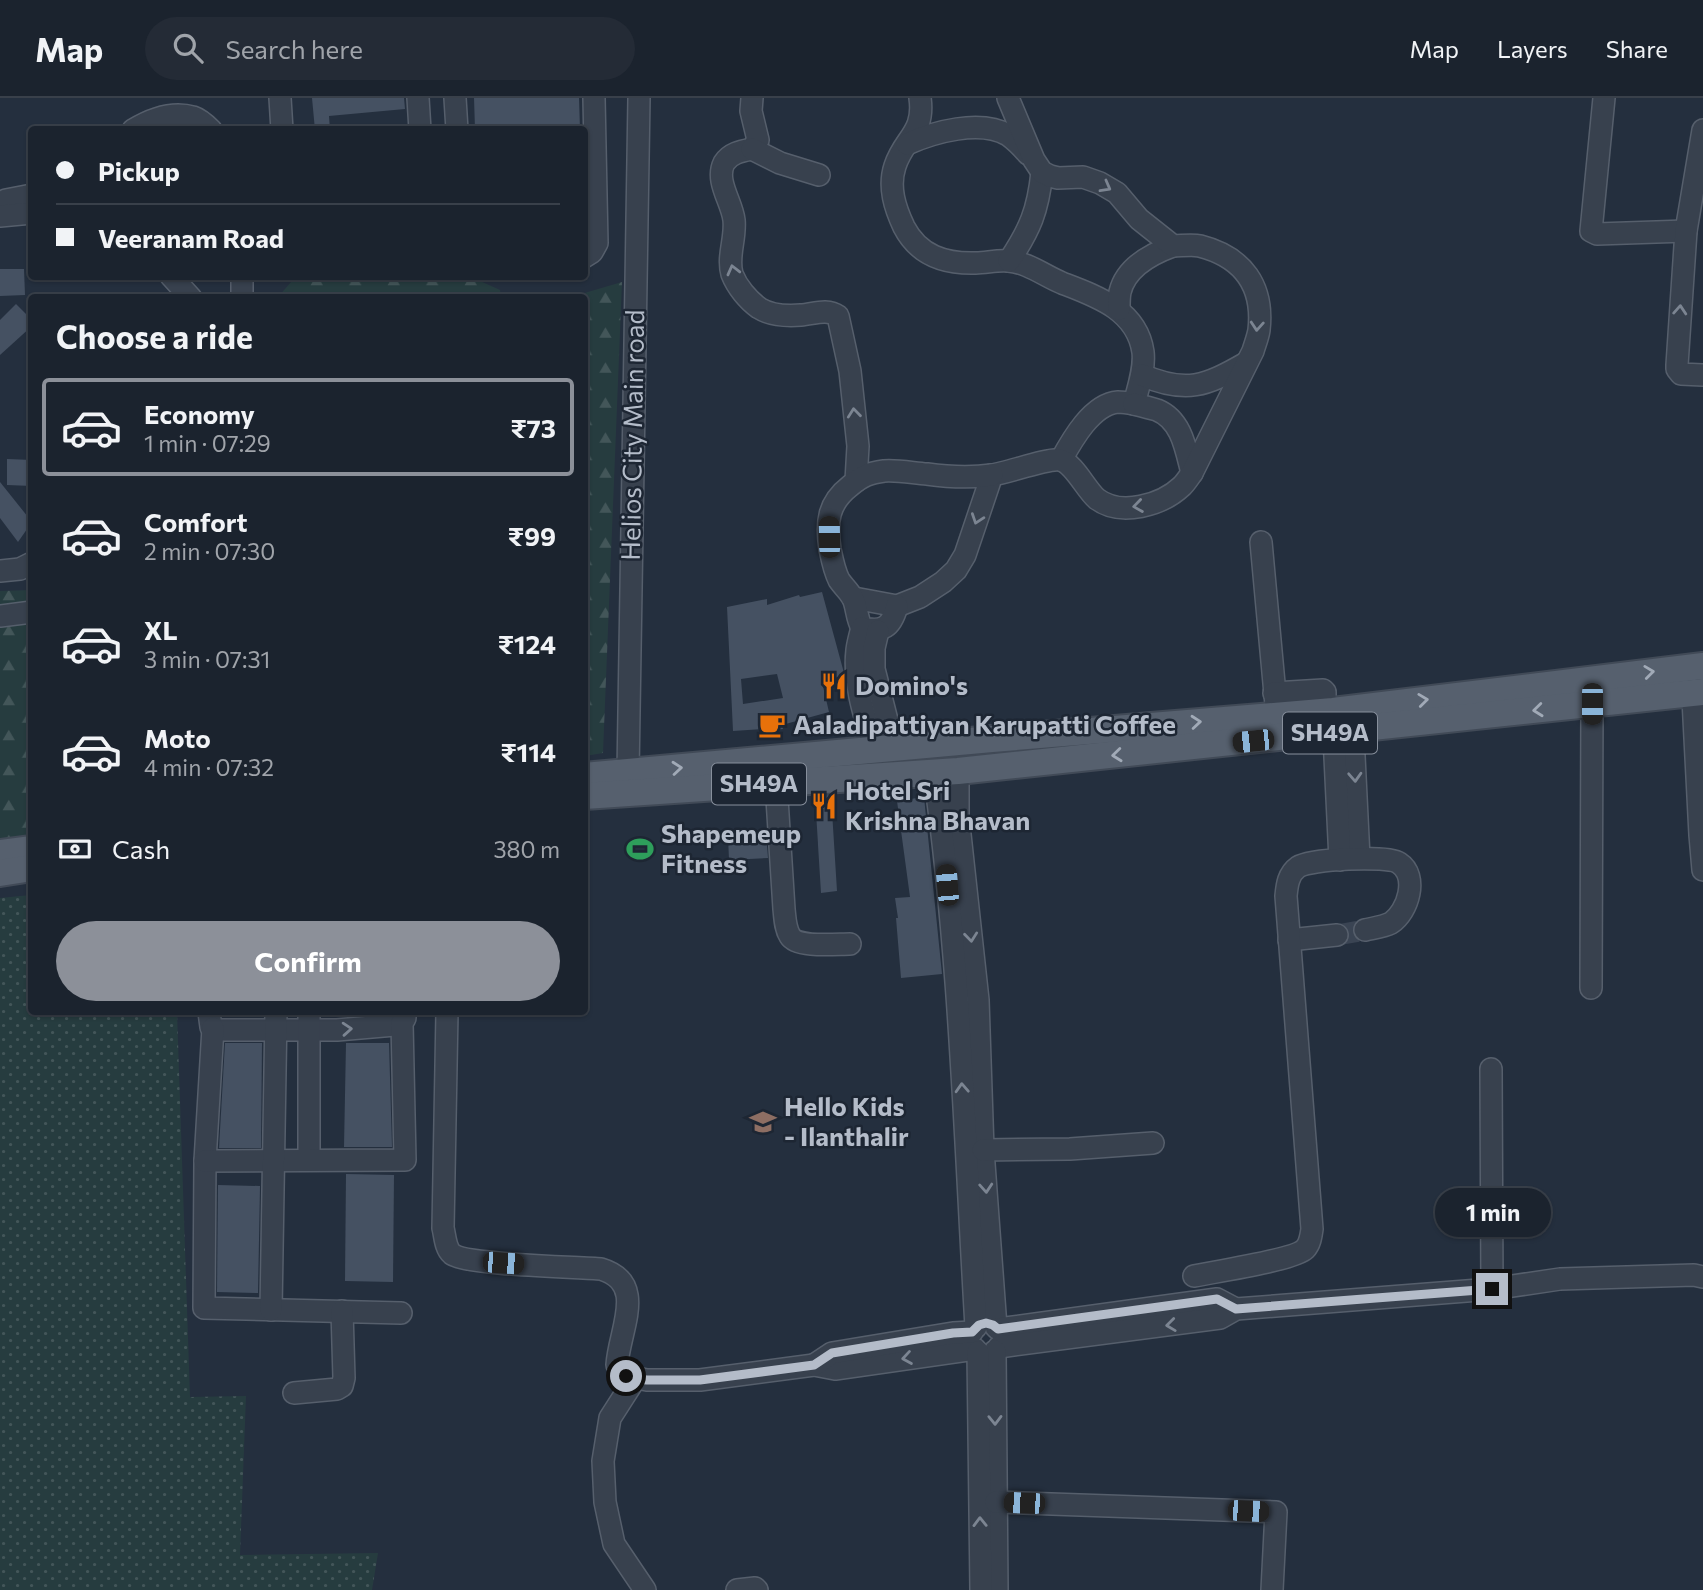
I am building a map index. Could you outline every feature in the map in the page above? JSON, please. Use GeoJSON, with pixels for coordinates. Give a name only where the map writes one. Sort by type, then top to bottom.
{"type":"FeatureCollection","features":[{"type":"Feature","properties":{"kind":"main road","name":"SH49A"},"geometry":{"type":"LineString","coordinates":[[588,796],[946,772],[1339,719],[1698,666]]}},
{"type":"Feature","properties":{"kind":"main road","name":"SH49A"},"geometry":{"type":"LineString","coordinates":[[588,776],[884,749],[1275,704],[1339,719],[1592,704],[1697,693]]}},
{"type":"Feature","properties":{"kind":"main road"},"geometry":{"type":"LineString","coordinates":[[0,853],[28,850]]}},
{"type":"Feature","properties":{"kind":"main road"},"geometry":{"type":"LineString","coordinates":[[0,873],[28,869]]}},
{"type":"Feature","properties":{"kind":"street"},"geometry":{"type":"LineString","coordinates":[[281,98],[282,126]]}},
{"type":"Feature","properties":{"kind":"street"},"geometry":{"type":"LineString","coordinates":[[418,98],[420,126]]}},
{"type":"Feature","properties":{"kind":"street"},"geometry":{"type":"LineString","coordinates":[[455,98],[457,126]]}},
{"type":"Feature","properties":{"kind":"street"},"geometry":{"type":"LineString","coordinates":[[588,254],[597,243],[594,98]]}},
{"type":"Feature","properties":{"kind":"street","name":"Helios City Main road"},"geometry":{"type":"LineString","coordinates":[[628,773],[639,98]]}},
{"type":"Feature","properties":{"kind":"street"},"geometry":{"type":"LineString","coordinates":[[752,98],[751,111],[758,140],[752,149]]}},
{"type":"Feature","properties":{"kind":"street"},"geometry":{"type":"LineString","coordinates":[[920,98],[922,116],[895,166],[891,191],[904,227],[914,243],[929,255],[961,263],[1009,261],[1023,265],[1085,291],[1119,309],[1132,325],[1143,352],[1142,375],[1135,404]]}},
{"type":"Feature","properties":{"kind":"street"},"geometry":{"type":"LineString","coordinates":[[1008,98],[1038,166],[1039,198],[1027,234],[1009,261]]}},
{"type":"Feature","properties":{"kind":"street"},"geometry":{"type":"LineString","coordinates":[[1604,98],[1591,230],[1597,234],[1686,231]]}},
{"type":"Feature","properties":{"kind":"street"},"geometry":{"type":"LineString","coordinates":[[139,126],[169,115],[195,117],[206,126]]}},
{"type":"Feature","properties":{"kind":"street"},"geometry":{"type":"LineString","coordinates":[[907,144],[924,137],[966,128],[989,129],[1007,135],[1021,145],[1050,176],[1083,177],[1116,193],[1139,219],[1173,246]]}},
{"type":"Feature","properties":{"kind":"street"},"geometry":{"type":"LineString","coordinates":[[1703,130],[1686,231],[1676,365],[1681,374],[1703,375]]}},
{"type":"Feature","properties":{"kind":"street"},"geometry":{"type":"LineString","coordinates":[[819,175],[779,163],[752,149],[735,153],[725,162],[722,176],[735,232],[730,264],[733,276],[750,300],[762,310],[783,315],[827,312],[838,316],[850,371],[858,446],[856,481]]}},
{"type":"Feature","properties":{"kind":"street"},"geometry":{"type":"LineString","coordinates":[[0,204],[6,200],[28,196]]}},
{"type":"Feature","properties":{"kind":"street"},"geometry":{"type":"LineString","coordinates":[[0,216],[28,213]]}},
{"type":"Feature","properties":{"kind":"street"},"geometry":{"type":"LineString","coordinates":[[897,606],[894,618],[885,627],[869,629],[858,621],[853,598],[834,567],[829,537],[832,507],[836,499],[868,473],[888,471],[971,478],[1061,460],[1098,499],[1113,506],[1132,508],[1166,498],[1182,486],[1192,473],[1253,351],[1259,331],[1258,304],[1252,281],[1245,271],[1227,256],[1198,246],[1173,246],[1146,257],[1130,274],[1120,292],[1119,309]]}},
{"type":"Feature","properties":{"kind":"street"},"geometry":{"type":"LineString","coordinates":[[175,280],[187,294]]}},
{"type":"Feature","properties":{"kind":"street"},"geometry":{"type":"LineString","coordinates":[[1142,375],[1171,386],[1198,385],[1221,377],[1246,363]]}},
{"type":"Feature","properties":{"kind":"street"},"geometry":{"type":"LineString","coordinates":[[1061,460],[1074,435],[1094,414],[1116,402],[1155,410],[1172,420],[1184,442],[1192,473]]}},
{"type":"Feature","properties":{"kind":"street"},"geometry":{"type":"LineString","coordinates":[[853,598],[897,606],[920,597],[943,582],[956,570],[965,555],[992,475]]}},
{"type":"Feature","properties":{"kind":"street"},"geometry":{"type":"LineString","coordinates":[[1261,542],[1275,704]]}},
{"type":"Feature","properties":{"kind":"street"},"geometry":{"type":"LineString","coordinates":[[0,571],[20,569],[28,565]]}},
{"type":"Feature","properties":{"kind":"street"},"geometry":{"type":"LineString","coordinates":[[0,616],[28,612]]}},
{"type":"Feature","properties":{"kind":"street"},"geometry":{"type":"LineString","coordinates":[[869,629],[857,649],[856,666],[862,706],[884,749]]}},
{"type":"Feature","properties":{"kind":"street"},"geometry":{"type":"LineString","coordinates":[[1698,666],[1703,870]]}},
{"type":"Feature","properties":{"kind":"street"},"geometry":{"type":"LineString","coordinates":[[1591,988],[1592,704]]}},
{"type":"Feature","properties":{"kind":"street"},"geometry":{"type":"LineString","coordinates":[[1339,719],[1350,859]]}},
{"type":"Feature","properties":{"kind":"street"},"geometry":{"type":"LineString","coordinates":[[946,772],[942,834],[967,987],[980,1340],[996,1502],[998,1590]]}},
{"type":"Feature","properties":{"kind":"street"},"geometry":{"type":"LineString","coordinates":[[776,783],[786,929],[795,942],[850,944]]}},
{"type":"Feature","properties":{"kind":"street"},"geometry":{"type":"LineString","coordinates":[[1194,1276],[1290,1257],[1306,1248],[1310,1242],[1312,1229],[1286,896],[1287,883],[1292,874],[1298,867],[1307,864],[1350,859],[1396,861],[1402,866],[1409,882],[1407,903],[1396,919],[1384,926],[1365,930]]}},
{"type":"Feature","properties":{"kind":"street"},"geometry":{"type":"LineString","coordinates":[[1289,940],[1337,935]]}},
{"type":"Feature","properties":{"kind":"street"},"geometry":{"type":"LineString","coordinates":[[447,1015],[443,1228],[448,1248],[453,1255],[479,1261],[601,1269],[613,1273],[624,1284],[628,1294],[628,1308],[617,1365],[626,1376],[635,1379],[700,1380],[814,1365],[835,1369],[980,1340],[1217,1299],[1236,1309],[1492,1289],[1560,1279],[1694,1275],[1703,1277]]}},
{"type":"Feature","properties":{"kind":"street"},"geometry":{"type":"LineString","coordinates":[[211,1020],[216,1030],[276,1021],[309,1020],[337,1030],[395,1025],[403,1017]]}},
{"type":"Feature","properties":{"kind":"street"},"geometry":{"type":"LineString","coordinates":[[205,1161],[405,1160],[403,1017]]}},
{"type":"Feature","properties":{"kind":"street"},"geometry":{"type":"LineString","coordinates":[[211,1020],[205,1161],[204,1308],[401,1312]]}},
{"type":"Feature","properties":{"kind":"street"},"geometry":{"type":"LineString","coordinates":[[309,1020],[309,1160]]}},
{"type":"Feature","properties":{"kind":"street"},"geometry":{"type":"LineString","coordinates":[[271,1310],[276,1021]]}},
{"type":"Feature","properties":{"kind":"street"},"geometry":{"type":"LineString","coordinates":[[1491,1069],[1492,1289]]}},
{"type":"Feature","properties":{"kind":"street"},"geometry":{"type":"LineString","coordinates":[[973,1122],[984,1150],[980,1340],[981,1590]]}},
{"type":"Feature","properties":{"kind":"street"},"geometry":{"type":"LineString","coordinates":[[984,1150],[1070,1149],[1153,1143]]}},
{"type":"Feature","properties":{"kind":"street"},"geometry":{"type":"LineString","coordinates":[[293,1393],[337,1389],[342,1386],[342,1311]]}},
{"type":"Feature","properties":{"kind":"street"},"geometry":{"type":"LineString","coordinates":[[635,1379],[610,1418],[603,1461],[605,1502],[614,1544],[645,1590]]}},
{"type":"Feature","properties":{"kind":"street"},"geometry":{"type":"LineString","coordinates":[[996,1502],[1276,1512],[1272,1590]]}},
{"type":"Feature","properties":{"kind":"street"},"geometry":{"type":"LineString","coordinates":[[737,1590],[757,1590]]}},
{"type":"Feature","properties":{"kind":"green space"},"geometry":{"type":"Polygon","coordinates":[[[478,280],[500,290],[501,294],[281,294],[292,281],[478,280]]]}},
{"type":"Feature","properties":{"kind":"green space"},"geometry":{"type":"Polygon","coordinates":[[[622,282],[603,753],[588,756],[588,294],[581,294],[622,282]]]}},
{"type":"Feature","properties":{"kind":"green space"},"geometry":{"type":"Polygon","coordinates":[[[28,590],[28,835],[0,840],[0,591],[28,590]]]}},
{"type":"Feature","properties":{"kind":"green space"},"geometry":{"type":"Polygon","coordinates":[[[28,895],[28,1015],[177,1015],[190,1397],[246,1396],[240,1555],[378,1553],[372,1590],[0,1590],[0,898],[28,895]]]}},
{"type":"Feature","properties":{"kind":"building"},"geometry":{"type":"Polygon","coordinates":[[[312,98],[404,98],[405,109],[329,116],[330,126],[315,126],[312,98]]]}},
{"type":"Feature","properties":{"kind":"building"},"geometry":{"type":"Polygon","coordinates":[[[474,98],[579,98],[580,126],[475,126],[474,98]]]}},
{"type":"Feature","properties":{"kind":"building"},"geometry":{"type":"Polygon","coordinates":[[[0,269],[24,269],[25,295],[0,296],[0,269]]]}},
{"type":"Feature","properties":{"kind":"building"},"geometry":{"type":"Polygon","coordinates":[[[16,304],[28,316],[28,330],[0,355],[0,320],[16,304]]]}},
{"type":"Feature","properties":{"kind":"building"},"geometry":{"type":"Polygon","coordinates":[[[7,459],[28,460],[28,486],[7,485],[7,459]]]}},
{"type":"Feature","properties":{"kind":"building"},"geometry":{"type":"Polygon","coordinates":[[[0,482],[28,517],[28,528],[18,542],[0,518],[0,482]]]}},
{"type":"Feature","properties":{"kind":"building"},"geometry":{"type":"Polygon","coordinates":[[[822,592],[844,673],[822,682],[829,712],[782,725],[783,729],[733,731],[727,607],[767,599],[767,605],[799,595],[800,597],[822,592]],[[777,674],[741,679],[743,704],[783,698],[777,674]]]}},
{"type":"Feature","properties":{"kind":"building"},"geometry":{"type":"Polygon","coordinates":[[[831,795],[837,891],[821,893],[815,796],[831,795]]]}},
{"type":"Feature","properties":{"kind":"building"},"geometry":{"type":"Polygon","coordinates":[[[924,797],[942,974],[901,978],[895,898],[910,897],[897,801],[924,797]]]}},
{"type":"Feature","properties":{"kind":"building"},"geometry":{"type":"Polygon","coordinates":[[[766,834],[768,858],[729,860],[728,836],[766,834]]]}},
{"type":"Feature","properties":{"kind":"building"},"geometry":{"type":"Polygon","coordinates":[[[225,1043],[262,1043],[261,1148],[219,1148],[225,1043]]]}},
{"type":"Feature","properties":{"kind":"building"},"geometry":{"type":"Polygon","coordinates":[[[346,1043],[389,1043],[392,1147],[344,1147],[346,1043]]]}},
{"type":"Feature","properties":{"kind":"building"},"geometry":{"type":"Polygon","coordinates":[[[346,1174],[394,1175],[393,1282],[345,1281],[346,1174]]]}},
{"type":"Feature","properties":{"kind":"building"},"geometry":{"type":"Polygon","coordinates":[[[218,1185],[260,1186],[258,1293],[217,1292],[218,1185]]]}},
{"type":"Feature","properties":{"kind":"tunnel"},"geometry":{"type":"LineString","coordinates":[[1337,935],[1365,930]]}},
{"type":"Feature","properties":{"kind":"place","name":"Domino's"},"geometry":{"type":"Point","coordinates":[834,686]}},
{"type":"Feature","properties":{"kind":"place","name":"Aaladipattiyan Karupatti Coffee"},"geometry":{"type":"Point","coordinates":[772,725]}},
{"type":"Feature","properties":{"kind":"place","name":"Hotel Sri Krishna Bhavan"},"geometry":{"type":"Point","coordinates":[824,806]}},
{"type":"Feature","properties":{"kind":"place","name":"Shapemeup Fitness"},"geometry":{"type":"Point","coordinates":[640,849]}},
{"type":"Feature","properties":{"kind":"place","name":"Hello Kids - Ilanthalir"},"geometry":{"type":"Point","coordinates":[763,1122]}},
{"type":"Feature","properties":{"kind":"route"},"geometry":{"type":"LineString","coordinates":[[626,1376],[647,1380],[700,1380],[814,1365],[832,1353],[972,1332],[982,1324],[990,1324],[998,1329],[1217,1299],[1236,1309],[1492,1289]]}}]}
